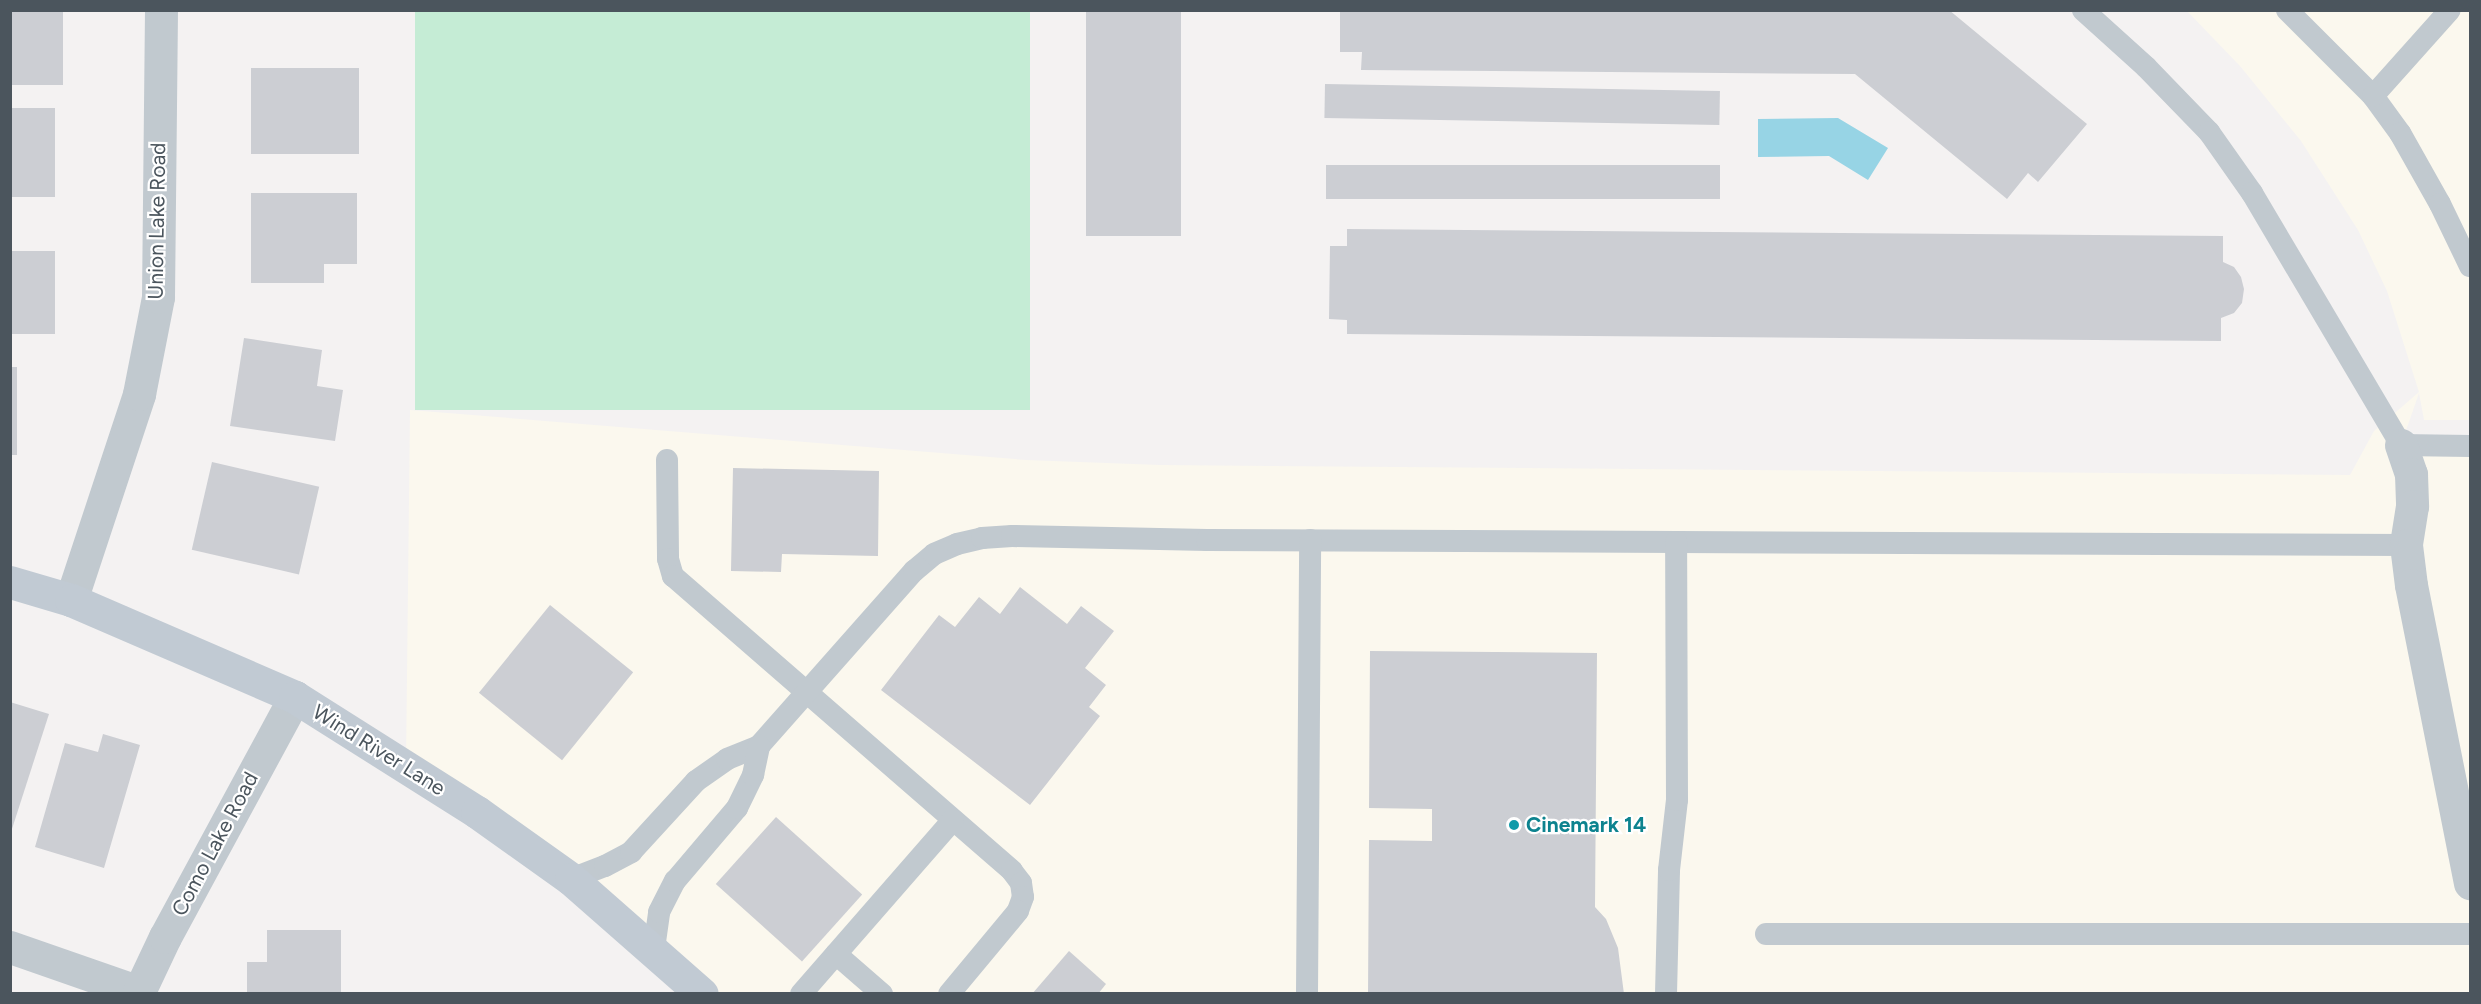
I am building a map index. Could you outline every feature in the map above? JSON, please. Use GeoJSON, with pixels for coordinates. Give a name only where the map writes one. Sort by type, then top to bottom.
{"type":"FeatureCollection","features":[{"type":"Feature","properties":{"kind":"street","name":"Union Lake Road"},"geometry":{"type":"LineString","coordinates":[[71,600],[139,394],[158,297],[161,10]]}},
{"type":"Feature","properties":{"kind":"street"},"geometry":{"type":"LineString","coordinates":[[2401,445],[2411,474],[2412,506],[2406,545],[2411,585],[2470,883]]}},
{"type":"Feature","properties":{"kind":"street","name":"Wind River Lane"},"geometry":{"type":"LineString","coordinates":[[10,582],[71,600],[295,697],[468,806],[571,879],[702,993]]}},
{"type":"Feature","properties":{"kind":"street","name":"Como Lake Road"},"geometry":{"type":"LineString","coordinates":[[139,993],[165,937],[295,697]]}},
{"type":"Feature","properties":{"kind":"street"},"geometry":{"type":"LineString","coordinates":[[10,947],[139,993]]}},
{"type":"Feature","properties":{"kind":"lane"},"geometry":{"type":"LineString","coordinates":[[2083,10],[2146,67],[2209,132],[2252,193],[2401,445],[2470,446]]}},
{"type":"Feature","properties":{"kind":"lane"},"geometry":{"type":"LineString","coordinates":[[2287,10],[2373,96],[2400,133],[2440,204],[2470,266]]}},
{"type":"Feature","properties":{"kind":"lane"},"geometry":{"type":"LineString","coordinates":[[2373,96],[2450,10]]}},
{"type":"Feature","properties":{"kind":"lane"},"geometry":{"type":"LineString","coordinates":[[667,460],[668,559],[673,576],[1012,871],[1021,883],[1023,897],[1018,911],[949,993]]}},
{"type":"Feature","properties":{"kind":"lane"},"geometry":{"type":"LineString","coordinates":[[571,879],[605,866],[631,852],[696,781],[727,759],[759,746],[914,571],[934,554],[957,543],[1012,536],[1310,540],[2406,545]]}},
{"type":"Feature","properties":{"kind":"lane"},"geometry":{"type":"LineString","coordinates":[[1307,993],[1310,540]]}},
{"type":"Feature","properties":{"kind":"lane"},"geometry":{"type":"LineString","coordinates":[[1666,993],[1669,870],[1677,800],[1676,542]]}},
{"type":"Feature","properties":{"kind":"lane"},"geometry":{"type":"LineString","coordinates":[[654,949],[659,912],[675,881],[737,808],[753,775],[759,746]]}},
{"type":"Feature","properties":{"kind":"lane"},"geometry":{"type":"LineString","coordinates":[[801,993],[953,820]]}},
{"type":"Feature","properties":{"kind":"lane"},"geometry":{"type":"LineString","coordinates":[[1766,934],[2470,934]]}},
{"type":"Feature","properties":{"kind":"lane"},"geometry":{"type":"LineString","coordinates":[[836,954],[882,993]]}},
{"type":"Feature","properties":{"kind":"shaded area"},"geometry":{"type":"Polygon","coordinates":[[[2187,11],[2470,11],[2470,420],[2424,420],[2419,393],[2401,445],[2470,446],[2470,993],[702,993],[406,765],[410,410],[1026,460],[1160,465],[2350,475],[2374,431],[2419,392],[2387,291],[2358,230],[2301,141],[2240,66],[2187,11]]]}},
{"type":"Feature","properties":{"kind":"green space"},"geometry":{"type":"Polygon","coordinates":[[[415,11],[1030,11],[1030,410],[415,410],[415,11]]]}},
{"type":"Feature","properties":{"kind":"water"},"geometry":{"type":"Polygon","coordinates":[[[1838,118],[1888,148],[1868,180],[1829,156],[1758,157],[1758,119],[1838,118]]]}},
{"type":"Feature","properties":{"kind":"building"},"geometry":{"type":"Polygon","coordinates":[[[10,10],[63,10],[63,85],[10,85],[10,10]]]}},
{"type":"Feature","properties":{"kind":"building"},"geometry":{"type":"Polygon","coordinates":[[[1086,10],[1181,10],[1181,236],[1086,236],[1086,10]]]}},
{"type":"Feature","properties":{"kind":"building"},"geometry":{"type":"Polygon","coordinates":[[[1340,10],[1949,10],[2087,124],[2038,182],[2028,173],[2007,199],[1855,74],[1361,70],[1362,52],[1340,52],[1340,10]]]}},
{"type":"Feature","properties":{"kind":"building"},"geometry":{"type":"Polygon","coordinates":[[[251,68],[359,68],[359,154],[251,154],[251,68]]]}},
{"type":"Feature","properties":{"kind":"building"},"geometry":{"type":"Polygon","coordinates":[[[1325,84],[1720,91],[1719,125],[1324,118],[1325,84]]]}},
{"type":"Feature","properties":{"kind":"building"},"geometry":{"type":"Polygon","coordinates":[[[10,108],[55,108],[55,197],[10,197],[10,108]]]}},
{"type":"Feature","properties":{"kind":"building"},"geometry":{"type":"Polygon","coordinates":[[[1326,165],[1720,165],[1720,199],[1326,199],[1326,165]]]}},
{"type":"Feature","properties":{"kind":"building"},"geometry":{"type":"Polygon","coordinates":[[[251,193],[357,193],[357,264],[324,264],[324,283],[251,283],[251,193]]]}},
{"type":"Feature","properties":{"kind":"building"},"geometry":{"type":"Polygon","coordinates":[[[1347,229],[2223,236],[2223,262],[2234,267],[2241,277],[2244,289],[2242,303],[2234,313],[2221,318],[2221,341],[1347,334],[1347,320],[1329,319],[1330,246],[1347,246],[1347,229]]]}},
{"type":"Feature","properties":{"kind":"building"},"geometry":{"type":"Polygon","coordinates":[[[10,251],[55,251],[55,334],[10,334],[10,251]]]}},
{"type":"Feature","properties":{"kind":"building"},"geometry":{"type":"Polygon","coordinates":[[[244,338],[322,350],[317,386],[343,390],[335,441],[230,426],[244,338]]]}},
{"type":"Feature","properties":{"kind":"building"},"geometry":{"type":"Polygon","coordinates":[[[10,367],[17,367],[17,455],[10,455],[10,367]]]}},
{"type":"Feature","properties":{"kind":"building"},"geometry":{"type":"Polygon","coordinates":[[[212,462],[319,487],[299,574],[192,550],[212,462]]]}},
{"type":"Feature","properties":{"kind":"building"},"geometry":{"type":"Polygon","coordinates":[[[733,468],[879,471],[878,556],[782,554],[781,572],[731,571],[733,468]]]}},
{"type":"Feature","properties":{"kind":"building"},"geometry":{"type":"Polygon","coordinates":[[[1020,587],[1067,624],[1081,606],[1114,631],[1085,668],[1106,685],[1089,707],[1100,716],[1030,805],[881,690],[939,615],[955,627],[979,597],[1000,614],[1020,587]]]}},
{"type":"Feature","properties":{"kind":"building"},"geometry":{"type":"Polygon","coordinates":[[[550,605],[633,672],[562,760],[479,693],[550,605]]]}},
{"type":"Feature","properties":{"kind":"building","name":"Cinemark 14"},"geometry":{"type":"Polygon","coordinates":[[[1370,651],[1597,653],[1595,907],[1606,919],[1618,948],[1624,994],[1368,994],[1369,840],[1432,841],[1432,809],[1369,808],[1370,651]]]}},
{"type":"Feature","properties":{"kind":"building"},"geometry":{"type":"Polygon","coordinates":[[[10,702],[49,714],[11,832],[10,832],[10,702]]]}},
{"type":"Feature","properties":{"kind":"building"},"geometry":{"type":"Polygon","coordinates":[[[103,734],[140,745],[104,868],[35,847],[65,743],[98,752],[103,734]]]}},
{"type":"Feature","properties":{"kind":"building"},"geometry":{"type":"Polygon","coordinates":[[[776,817],[862,895],[802,962],[716,884],[776,817]]]}},
{"type":"Feature","properties":{"kind":"building"},"geometry":{"type":"Polygon","coordinates":[[[267,930],[341,930],[341,994],[247,994],[247,962],[267,962],[267,930]]]}},
{"type":"Feature","properties":{"kind":"building"},"geometry":{"type":"Polygon","coordinates":[[[1069,951],[1106,984],[1098,994],[1032,994],[1069,951]]]}},
{"type":"Feature","properties":{"kind":"place","name":"Cinemark 14"},"geometry":{"type":"Point","coordinates":[1514,825]}}]}
